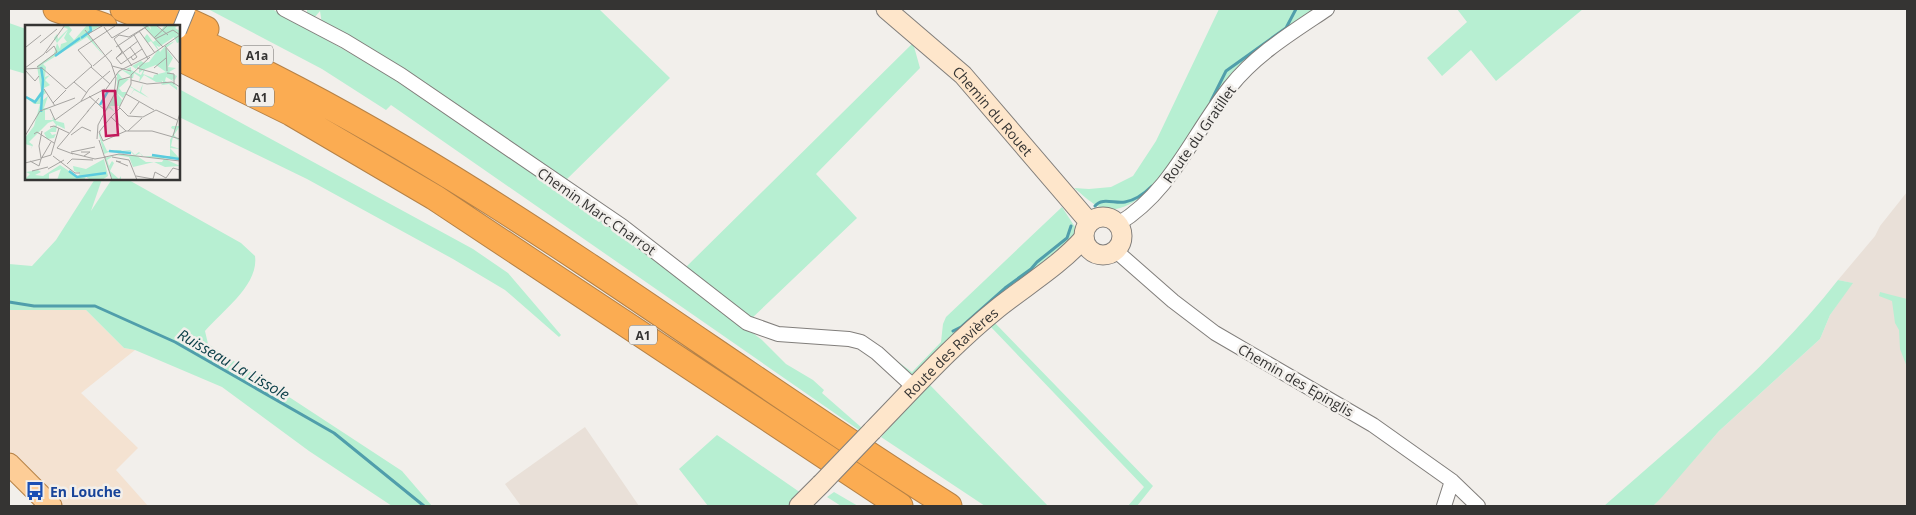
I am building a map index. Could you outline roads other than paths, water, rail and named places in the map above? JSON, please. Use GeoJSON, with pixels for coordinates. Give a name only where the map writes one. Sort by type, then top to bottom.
{"type":"FeatureCollection","features":[{"type":"Feature","properties":{"kind":"highway"},"geometry":{"type":"LineString","coordinates":[[56,9],[101,25]]}},
{"type":"Feature","properties":{"kind":"highway"},"geometry":{"type":"LineString","coordinates":[[122,9],[162,25]]}},
{"type":"Feature","properties":{"kind":"highway","name":"A1a"},"geometry":{"type":"LineString","coordinates":[[163,9],[257,55],[309,93]]}},
{"type":"Feature","properties":{"kind":"highway","name":"A1"},"geometry":{"type":"LineString","coordinates":[[180,31],[309,93],[415,155],[512,216],[808,415],[949,506]]}},
{"type":"Feature","properties":{"kind":"highway","name":"A1"},"geometry":{"type":"LineString","coordinates":[[180,58],[291,113],[434,197],[900,506]]}},
{"type":"Feature","properties":{"kind":"main road"},"geometry":{"type":"LineString","coordinates":[[9,464],[51,506]]}},
{"type":"Feature","properties":{"kind":"street"},"geometry":{"type":"LineString","coordinates":[[180,29],[188,9]]}},
{"type":"Feature","properties":{"kind":"street","name":"Chemin Marc Charrot"},"geometry":{"type":"LineString","coordinates":[[284,9],[346,41],[401,76],[622,226],[747,323],[778,334],[849,339],[861,342],[872,349],[914,387]]}},
{"type":"Feature","properties":{"kind":"street","name":"Chemin du Rouet"},"geometry":{"type":"LineString","coordinates":[[886,9],[963,75],[1086,230]]}},
{"type":"Feature","properties":{"kind":"street","name":"Route du Gratillet"},"geometry":{"type":"LineString","coordinates":[[1118,224],[1140,209],[1166,183],[1217,105],[1245,71],[1262,54],[1327,9]]}},
{"type":"Feature","properties":{"kind":"street"},"geometry":{"type":"LineString","coordinates":[[1103,216],[1110,218],[1118,224],[1123,236],[1108,253],[1089,250],[1086,230],[1103,216]]}},
{"type":"Feature","properties":{"kind":"street","name":"Route des Ravières"},"geometry":{"type":"LineString","coordinates":[[799,506],[951,349],[998,308],[1036,281],[1086,230]]}},
{"type":"Feature","properties":{"kind":"street","name":"Route des Ravières"},"geometry":{"type":"LineString","coordinates":[[1036,281],[1108,253]]}},
{"type":"Feature","properties":{"kind":"street","name":"Chemin des Epinglis"},"geometry":{"type":"LineString","coordinates":[[1108,253],[1215,332],[1373,424],[1452,481],[1478,506]]}},
{"type":"Feature","properties":{"kind":"street"},"geometry":{"type":"LineString","coordinates":[[1444,506],[1452,481]]}},
{"type":"Feature","properties":{"kind":"waterway"},"geometry":{"type":"LineString","coordinates":[[1211,101],[1226,71],[1286,28],[1296,9]]}},
{"type":"Feature","properties":{"kind":"waterway"},"geometry":{"type":"LineString","coordinates":[[1095,206],[1101,202],[1133,200],[1152,186]]}},
{"type":"Feature","properties":{"kind":"waterway"},"geometry":{"type":"LineString","coordinates":[[953,331],[961,327],[1005,288],[1031,269],[1067,238],[1071,226]]}},
{"type":"Feature","properties":{"kind":"waterway","name":"Ruisseau La Lissole"},"geometry":{"type":"LineString","coordinates":[[9,302],[34,306],[95,306],[175,342],[334,433],[424,506]]}},
{"type":"Feature","properties":{"kind":"place","name":"En Louche"},"geometry":{"type":"Point","coordinates":[35,491]}}]}
